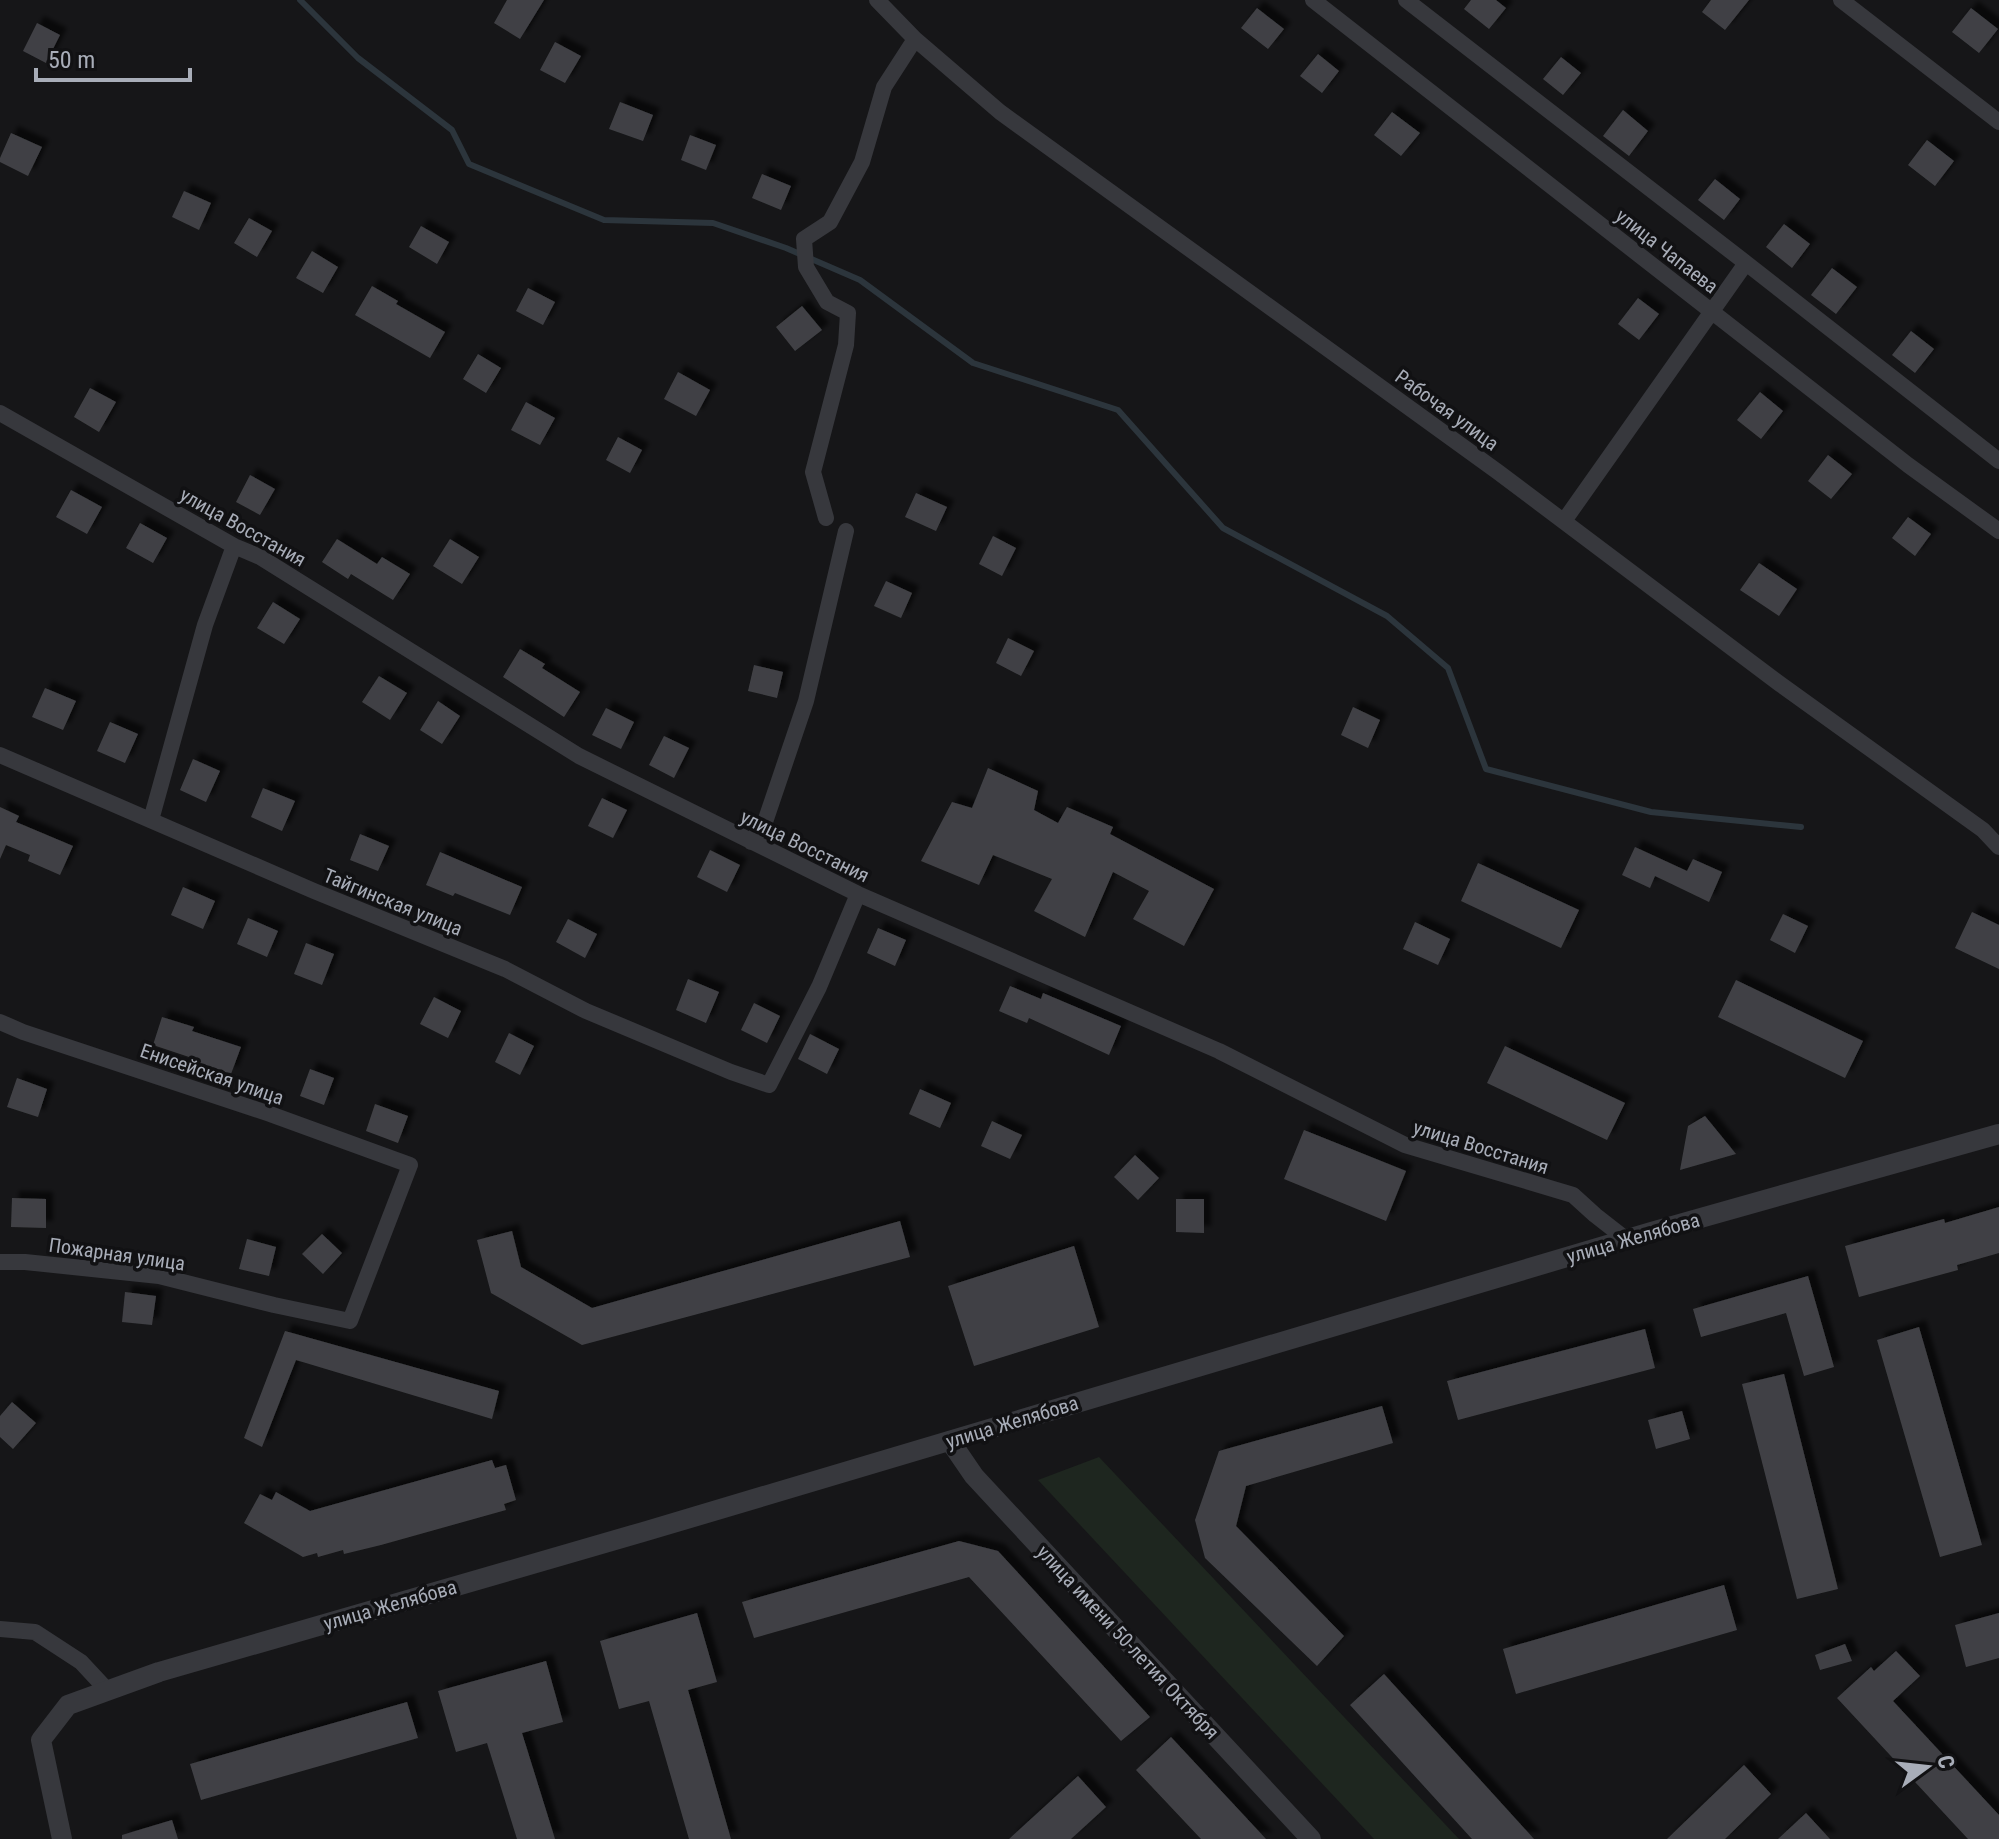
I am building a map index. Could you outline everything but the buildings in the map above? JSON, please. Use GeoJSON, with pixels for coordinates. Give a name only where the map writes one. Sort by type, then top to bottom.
{"type":"FeatureCollection","features":[{"type":"Feature","properties":{"kind":"street","name":"Рабочая улица"},"geometry":{"type":"LineString","coordinates":[[877,0],[915,39],[1000,112],[1460,444],[1780,684],[1983,830],[1999,847]]}},
{"type":"Feature","properties":{"kind":"street","name":"улица Чапаева"},"geometry":{"type":"LineString","coordinates":[[1313,0],[1908,465],[1999,531]]}},
{"type":"Feature","properties":{"kind":"street","name":"улица Чапаева"},"geometry":{"type":"LineString","coordinates":[[1406,0],[1999,461]]}},
{"type":"Feature","properties":{"kind":"street"},"geometry":{"type":"LineString","coordinates":[[1841,0],[1999,122]]}},
{"type":"Feature","properties":{"kind":"street"},"geometry":{"type":"LineString","coordinates":[[826,518],[813,472],[846,345],[848,313],[827,302],[806,267],[804,239],[830,222],[862,162],[884,87],[915,39]]}},
{"type":"Feature","properties":{"kind":"street"},"geometry":{"type":"LineString","coordinates":[[1564,521],[1746,263]]}},
{"type":"Feature","properties":{"kind":"street","name":"улица Восстания"},"geometry":{"type":"LineString","coordinates":[[0,413],[234,546],[260,557],[579,756],[858,894],[1219,1051],[1405,1145],[1573,1195],[1627,1240]]}},
{"type":"Feature","properties":{"kind":"street"},"geometry":{"type":"LineString","coordinates":[[751,842],[765,822],[806,701],[846,531]]}},
{"type":"Feature","properties":{"kind":"street"},"geometry":{"type":"LineString","coordinates":[[151,820],[205,625],[234,546]]}},
{"type":"Feature","properties":{"kind":"street","name":"Тайгинская улица"},"geometry":{"type":"LineString","coordinates":[[0,755],[314,891],[505,969],[586,1011],[769,1085],[819,987],[858,894]]}},
{"type":"Feature","properties":{"kind":"street","name":"Енисейская улица"},"geometry":{"type":"LineString","coordinates":[[0,1022],[410,1165]]}},
{"type":"Feature","properties":{"kind":"street","name":"улица Желябова"},"geometry":{"type":"LineString","coordinates":[[62,1839],[41,1740],[68,1705],[159,1672],[1325,1328],[1999,1134]]}},
{"type":"Feature","properties":{"kind":"street","name":"Пожарная улица"},"geometry":{"type":"LineString","coordinates":[[0,1262],[159,1276],[350,1321],[410,1165]]}},
{"type":"Feature","properties":{"kind":"street","name":"улица имени 50-летия Октября"},"geometry":{"type":"LineString","coordinates":[[950,1441],[974,1476],[1311,1839]]}},
{"type":"Feature","properties":{"kind":"street"},"geometry":{"type":"LineString","coordinates":[[0,1629],[35,1632],[81,1662],[108,1691]]}},
{"type":"Feature","properties":{"kind":"shaded area"},"geometry":{"type":"Polygon","coordinates":[[[1099,1457],[1459,1839],[1374,1839],[1038,1480],[1099,1457]]]}},
{"type":"Feature","properties":{"kind":"waterway"},"geometry":{"type":"LineString","coordinates":[[300,0],[358,58],[452,130],[469,164],[604,220],[713,223],[786,248],[860,280],[973,363],[1118,410],[1223,528],[1387,616],[1448,668],[1486,769],[1651,812],[1801,827]]}}]}
